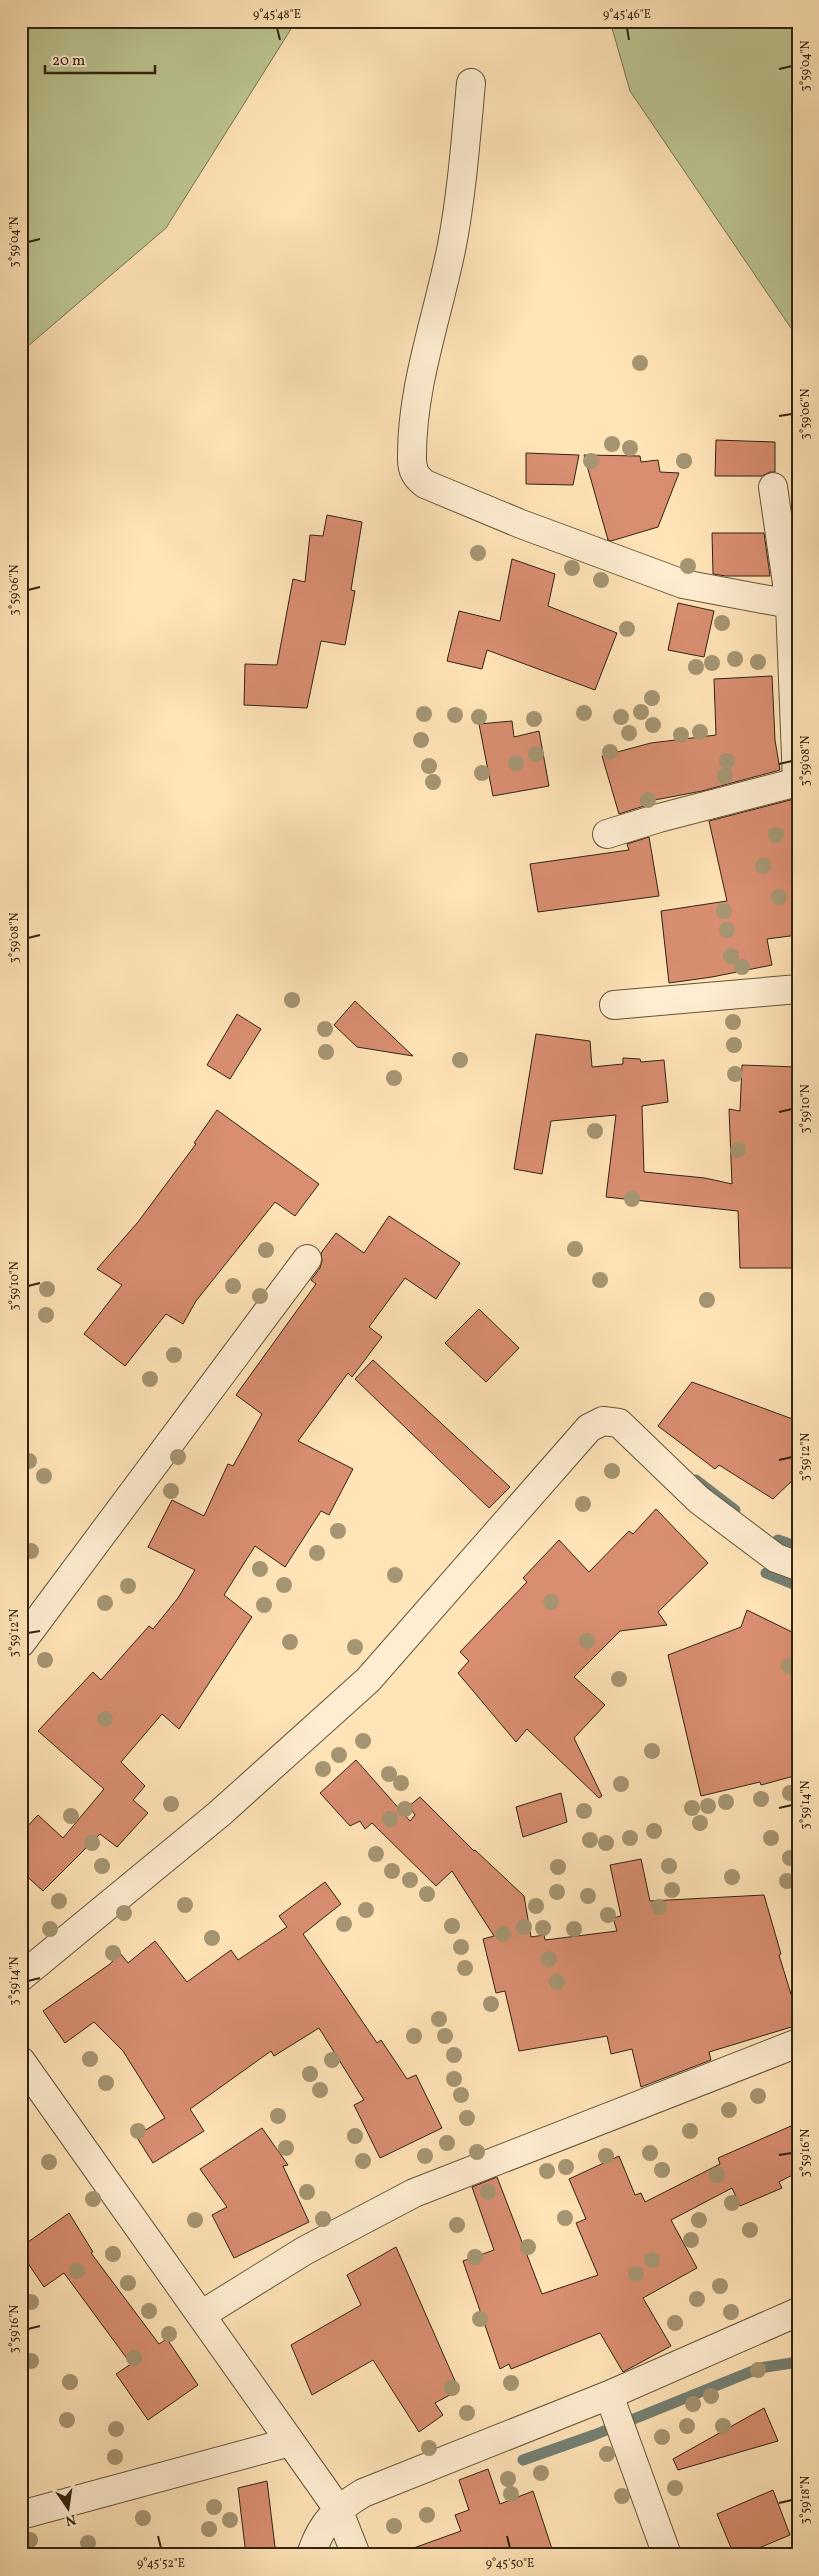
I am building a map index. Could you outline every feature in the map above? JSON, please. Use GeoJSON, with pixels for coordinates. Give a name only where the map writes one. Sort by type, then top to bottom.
{"type":"FeatureCollection","features":[{"type":"Feature","properties":{"kind":"street"},"geometry":{"type":"LineString","coordinates":[[471,83],[461,191],[455,228],[418,395],[412,460],[415,476],[425,484],[520,524],[683,584],[790,604]]}},
{"type":"Feature","properties":{"kind":"street"},"geometry":{"type":"LineString","coordinates":[[607,834],[659,818],[797,782],[790,604],[773,487]]}},
{"type":"Feature","properties":{"kind":"street"},"geometry":{"type":"LineString","coordinates":[[614,1005],[798,990]]}},
{"type":"Feature","properties":{"kind":"street"},"geometry":{"type":"LineString","coordinates":[[21,1643],[307,1258]]}},
{"type":"Feature","properties":{"kind":"street"},"geometry":{"type":"LineString","coordinates":[[21,1977],[218,1814],[368,1680],[589,1428],[602,1421],[619,1422],[699,1500],[776,1558],[798,1566]]}},
{"type":"Feature","properties":{"kind":"street"},"geometry":{"type":"LineString","coordinates":[[201,2315],[304,2251],[414,2193],[798,2043]]}},
{"type":"Feature","properties":{"kind":"street"},"geometry":{"type":"LineString","coordinates":[[21,2061],[338,2508],[356,2555]]}},
{"type":"Feature","properties":{"kind":"street"},"geometry":{"type":"LineString","coordinates":[[311,2555],[317,2535],[338,2508],[363,2493],[609,2395],[798,2312]]}},
{"type":"Feature","properties":{"kind":"street"},"geometry":{"type":"LineString","coordinates":[[609,2395],[667,2555]]}},
{"type":"Feature","properties":{"kind":"street"},"geometry":{"type":"LineString","coordinates":[[21,2515],[290,2442]]}},
{"type":"Feature","properties":{"kind":"green space"},"geometry":{"type":"Polygon","coordinates":[[[21,21],[296,21],[166,228],[21,352],[21,21]]]}},
{"type":"Feature","properties":{"kind":"green space"},"geometry":{"type":"Polygon","coordinates":[[[610,21],[798,21],[798,332],[793,331],[630,91],[610,21]]]}},
{"type":"Feature","properties":{"kind":"building"},"geometry":{"type":"Polygon","coordinates":[[[716,440],[775,442],[775,472],[762,476],[715,476],[716,440]]]}},
{"type":"Feature","properties":{"kind":"building"},"geometry":{"type":"Polygon","coordinates":[[[526,453],[579,455],[573,485],[526,484],[526,453]]]}},
{"type":"Feature","properties":{"kind":"building"},"geometry":{"type":"Polygon","coordinates":[[[584,455],[640,456],[641,462],[658,460],[660,472],[679,473],[658,527],[611,541],[608,540],[584,455]]]}},
{"type":"Feature","properties":{"kind":"building"},"geometry":{"type":"Polygon","coordinates":[[[327,515],[362,522],[351,590],[355,591],[345,645],[321,641],[307,708],[244,705],[245,664],[277,665],[293,579],[305,582],[310,535],[323,536],[327,515]]]}},
{"type":"Feature","properties":{"kind":"building"},"geometry":{"type":"Polygon","coordinates":[[[712,533],[764,533],[770,576],[726,576],[713,574],[712,533]]]}},
{"type":"Feature","properties":{"kind":"building"},"geometry":{"type":"Polygon","coordinates":[[[512,559],[555,574],[548,606],[617,633],[595,690],[487,650],[482,669],[447,661],[459,611],[500,621],[512,559]]]}},
{"type":"Feature","properties":{"kind":"building"},"geometry":{"type":"Polygon","coordinates":[[[678,603],[714,611],[704,657],[668,650],[678,603]]]}},
{"type":"Feature","properties":{"kind":"building"},"geometry":{"type":"Polygon","coordinates":[[[772,676],[775,740],[780,770],[702,791],[644,802],[644,806],[619,814],[602,756],[651,743],[716,735],[714,679],[772,676]]]}},
{"type":"Feature","properties":{"kind":"building"},"geometry":{"type":"Polygon","coordinates":[[[512,721],[514,737],[539,731],[549,786],[493,796],[479,724],[512,721]]]}},
{"type":"Feature","properties":{"kind":"building"},"geometry":{"type":"Polygon","coordinates":[[[798,798],[798,935],[767,939],[772,965],[669,983],[661,911],[727,901],[709,821],[798,798]]]}},
{"type":"Feature","properties":{"kind":"building"},"geometry":{"type":"Polygon","coordinates":[[[649,837],[659,896],[538,912],[530,864],[629,850],[627,844],[649,837]]]}},
{"type":"Feature","properties":{"kind":"building"},"geometry":{"type":"Polygon","coordinates":[[[355,1001],[413,1056],[357,1047],[334,1025],[355,1001]]]}},
{"type":"Feature","properties":{"kind":"building"},"geometry":{"type":"Polygon","coordinates":[[[237,1014],[261,1029],[230,1079],[207,1065],[237,1014]]]}},
{"type":"Feature","properties":{"kind":"building"},"geometry":{"type":"Polygon","coordinates":[[[536,1034],[590,1041],[592,1067],[623,1064],[623,1058],[640,1059],[641,1062],[664,1060],[668,1102],[642,1106],[644,1172],[705,1178],[732,1184],[729,1109],[740,1111],[742,1065],[797,1067],[794,1128],[798,1128],[798,1268],[740,1268],[738,1211],[606,1197],[616,1115],[551,1121],[542,1174],[514,1169],[536,1034]]]}},
{"type":"Feature","properties":{"kind":"building"},"geometry":{"type":"Polygon","coordinates":[[[217,1110],[319,1184],[295,1216],[275,1202],[196,1301],[183,1324],[166,1314],[125,1366],[84,1334],[122,1285],[97,1269],[138,1222],[196,1144],[194,1143],[217,1110]]]}},
{"type":"Feature","properties":{"kind":"building"},"geometry":{"type":"Polygon","coordinates":[[[389,1216],[460,1263],[436,1299],[405,1278],[369,1327],[382,1337],[352,1377],[348,1373],[298,1441],[353,1469],[329,1515],[321,1511],[285,1567],[255,1546],[224,1595],[252,1617],[179,1729],[162,1714],[121,1762],[145,1786],[133,1800],[148,1813],[117,1847],[100,1834],[43,1891],[21,1871],[21,1833],[38,1815],[63,1838],[104,1789],[38,1731],[93,1672],[101,1680],[149,1626],[153,1629],[178,1598],[195,1570],[148,1547],[172,1500],[204,1516],[228,1464],[233,1466],[262,1414],[236,1395],[316,1284],[311,1280],[320,1268],[322,1261],[321,1253],[336,1233],[364,1253],[389,1216]]]}},
{"type":"Feature","properties":{"kind":"building"},"geometry":{"type":"Polygon","coordinates":[[[479,1309],[519,1348],[486,1382],[445,1343],[479,1309]]]}},
{"type":"Feature","properties":{"kind":"building"},"geometry":{"type":"Polygon","coordinates":[[[373,1360],[510,1487],[489,1508],[355,1379],[373,1360]]]}},
{"type":"Feature","properties":{"kind":"building"},"geometry":{"type":"Polygon","coordinates":[[[692,1382],[798,1421],[798,1475],[773,1499],[719,1465],[715,1469],[658,1426],[692,1382]]]}},
{"type":"Feature","properties":{"kind":"building"},"geometry":{"type":"Polygon","coordinates":[[[656,1509],[708,1563],[658,1612],[667,1625],[620,1631],[574,1677],[605,1705],[574,1738],[602,1796],[599,1798],[527,1729],[516,1742],[458,1673],[469,1661],[460,1652],[527,1582],[523,1578],[559,1540],[589,1572],[629,1531],[633,1534],[656,1509]]]}},
{"type":"Feature","properties":{"kind":"building"},"geometry":{"type":"Polygon","coordinates":[[[747,1610],[798,1635],[798,1775],[761,1785],[760,1782],[701,1796],[668,1655],[741,1627],[747,1610]]]}},
{"type":"Feature","properties":{"kind":"building"},"geometry":{"type":"Polygon","coordinates":[[[356,1760],[410,1821],[415,1815],[409,1806],[420,1797],[474,1851],[524,1896],[531,1937],[544,1935],[545,1940],[617,1931],[613,1918],[621,1916],[610,1865],[641,1859],[650,1901],[764,1895],[781,1954],[779,1955],[798,2017],[798,2025],[709,2052],[711,2060],[641,2087],[632,2049],[611,2054],[607,2036],[519,2051],[505,1991],[496,1993],[483,1939],[494,1936],[452,1871],[436,1886],[372,1823],[365,1829],[360,1821],[350,1826],[320,1793],[356,1760]]]}},
{"type":"Feature","properties":{"kind":"building"},"geometry":{"type":"Polygon","coordinates":[[[561,1793],[567,1822],[523,1837],[516,1807],[561,1793]]]}},
{"type":"Feature","properties":{"kind":"building"},"geometry":{"type":"Polygon","coordinates":[[[325,1882],[341,1904],[303,1934],[377,2043],[381,2040],[407,2079],[416,2075],[442,2128],[380,2158],[354,2105],[364,2100],[319,2028],[274,2056],[271,2051],[190,2109],[204,2131],[153,2163],[136,2136],[165,2118],[123,2051],[94,2022],[65,2043],[43,2011],[110,1964],[120,1953],[128,1963],[155,1941],[187,1982],[231,1950],[238,1960],[287,1927],[279,1916],[325,1882]]]}},
{"type":"Feature","properties":{"kind":"building"},"geometry":{"type":"Polygon","coordinates":[[[791,2126],[798,2142],[798,2172],[779,2182],[782,2188],[740,2206],[732,2188],[671,2220],[697,2268],[643,2298],[671,2346],[623,2372],[600,2333],[511,2369],[509,2364],[500,2369],[463,2261],[494,2250],[472,2187],[497,2177],[542,2294],[598,2275],[576,2223],[586,2219],[569,2179],[619,2156],[635,2195],[641,2193],[645,2202],[720,2164],[718,2158],[791,2126]]]}},
{"type":"Feature","properties":{"kind":"building"},"geometry":{"type":"Polygon","coordinates":[[[262,2128],[288,2165],[283,2166],[309,2222],[234,2258],[212,2215],[227,2207],[200,2169],[262,2128]]]}},
{"type":"Feature","properties":{"kind":"building"},"geometry":{"type":"Polygon","coordinates":[[[69,2213],[93,2252],[91,2253],[159,2344],[167,2339],[198,2385],[148,2420],[116,2374],[131,2364],[64,2273],[44,2287],[21,2253],[21,2247],[69,2213]]]}},
{"type":"Feature","properties":{"kind":"building"},"geometry":{"type":"Polygon","coordinates":[[[396,2247],[459,2390],[435,2403],[443,2415],[419,2432],[373,2360],[312,2395],[291,2345],[361,2305],[347,2275],[396,2247]]]}},
{"type":"Feature","properties":{"kind":"building"},"geometry":{"type":"Polygon","coordinates":[[[764,2408],[778,2441],[678,2470],[673,2459],[764,2408]]]}},
{"type":"Feature","properties":{"kind":"building"},"geometry":{"type":"Polygon","coordinates":[[[488,2469],[500,2504],[533,2491],[554,2555],[408,2555],[408,2550],[461,2531],[455,2515],[469,2510],[459,2480],[488,2469]]]}},
{"type":"Feature","properties":{"kind":"building"},"geometry":{"type":"Polygon","coordinates":[[[267,2481],[276,2555],[246,2555],[238,2488],[267,2481]]]}},
{"type":"Feature","properties":{"kind":"building"},"geometry":{"type":"Polygon","coordinates":[[[773,2490],[790,2535],[742,2555],[734,2555],[717,2514],[773,2490]]]}},
{"type":"Feature","properties":{"kind":"waterway"},"geometry":{"type":"LineString","coordinates":[[696,1480],[735,1510]]}},
{"type":"Feature","properties":{"kind":"waterway"},"geometry":{"type":"LineString","coordinates":[[778,1540],[798,1547]]}},
{"type":"Feature","properties":{"kind":"waterway"},"geometry":{"type":"LineString","coordinates":[[766,1573],[798,1586]]}},
{"type":"Feature","properties":{"kind":"waterway"},"geometry":{"type":"LineString","coordinates":[[523,2460],[594,2435],[760,2368],[798,2362]]}}]}
